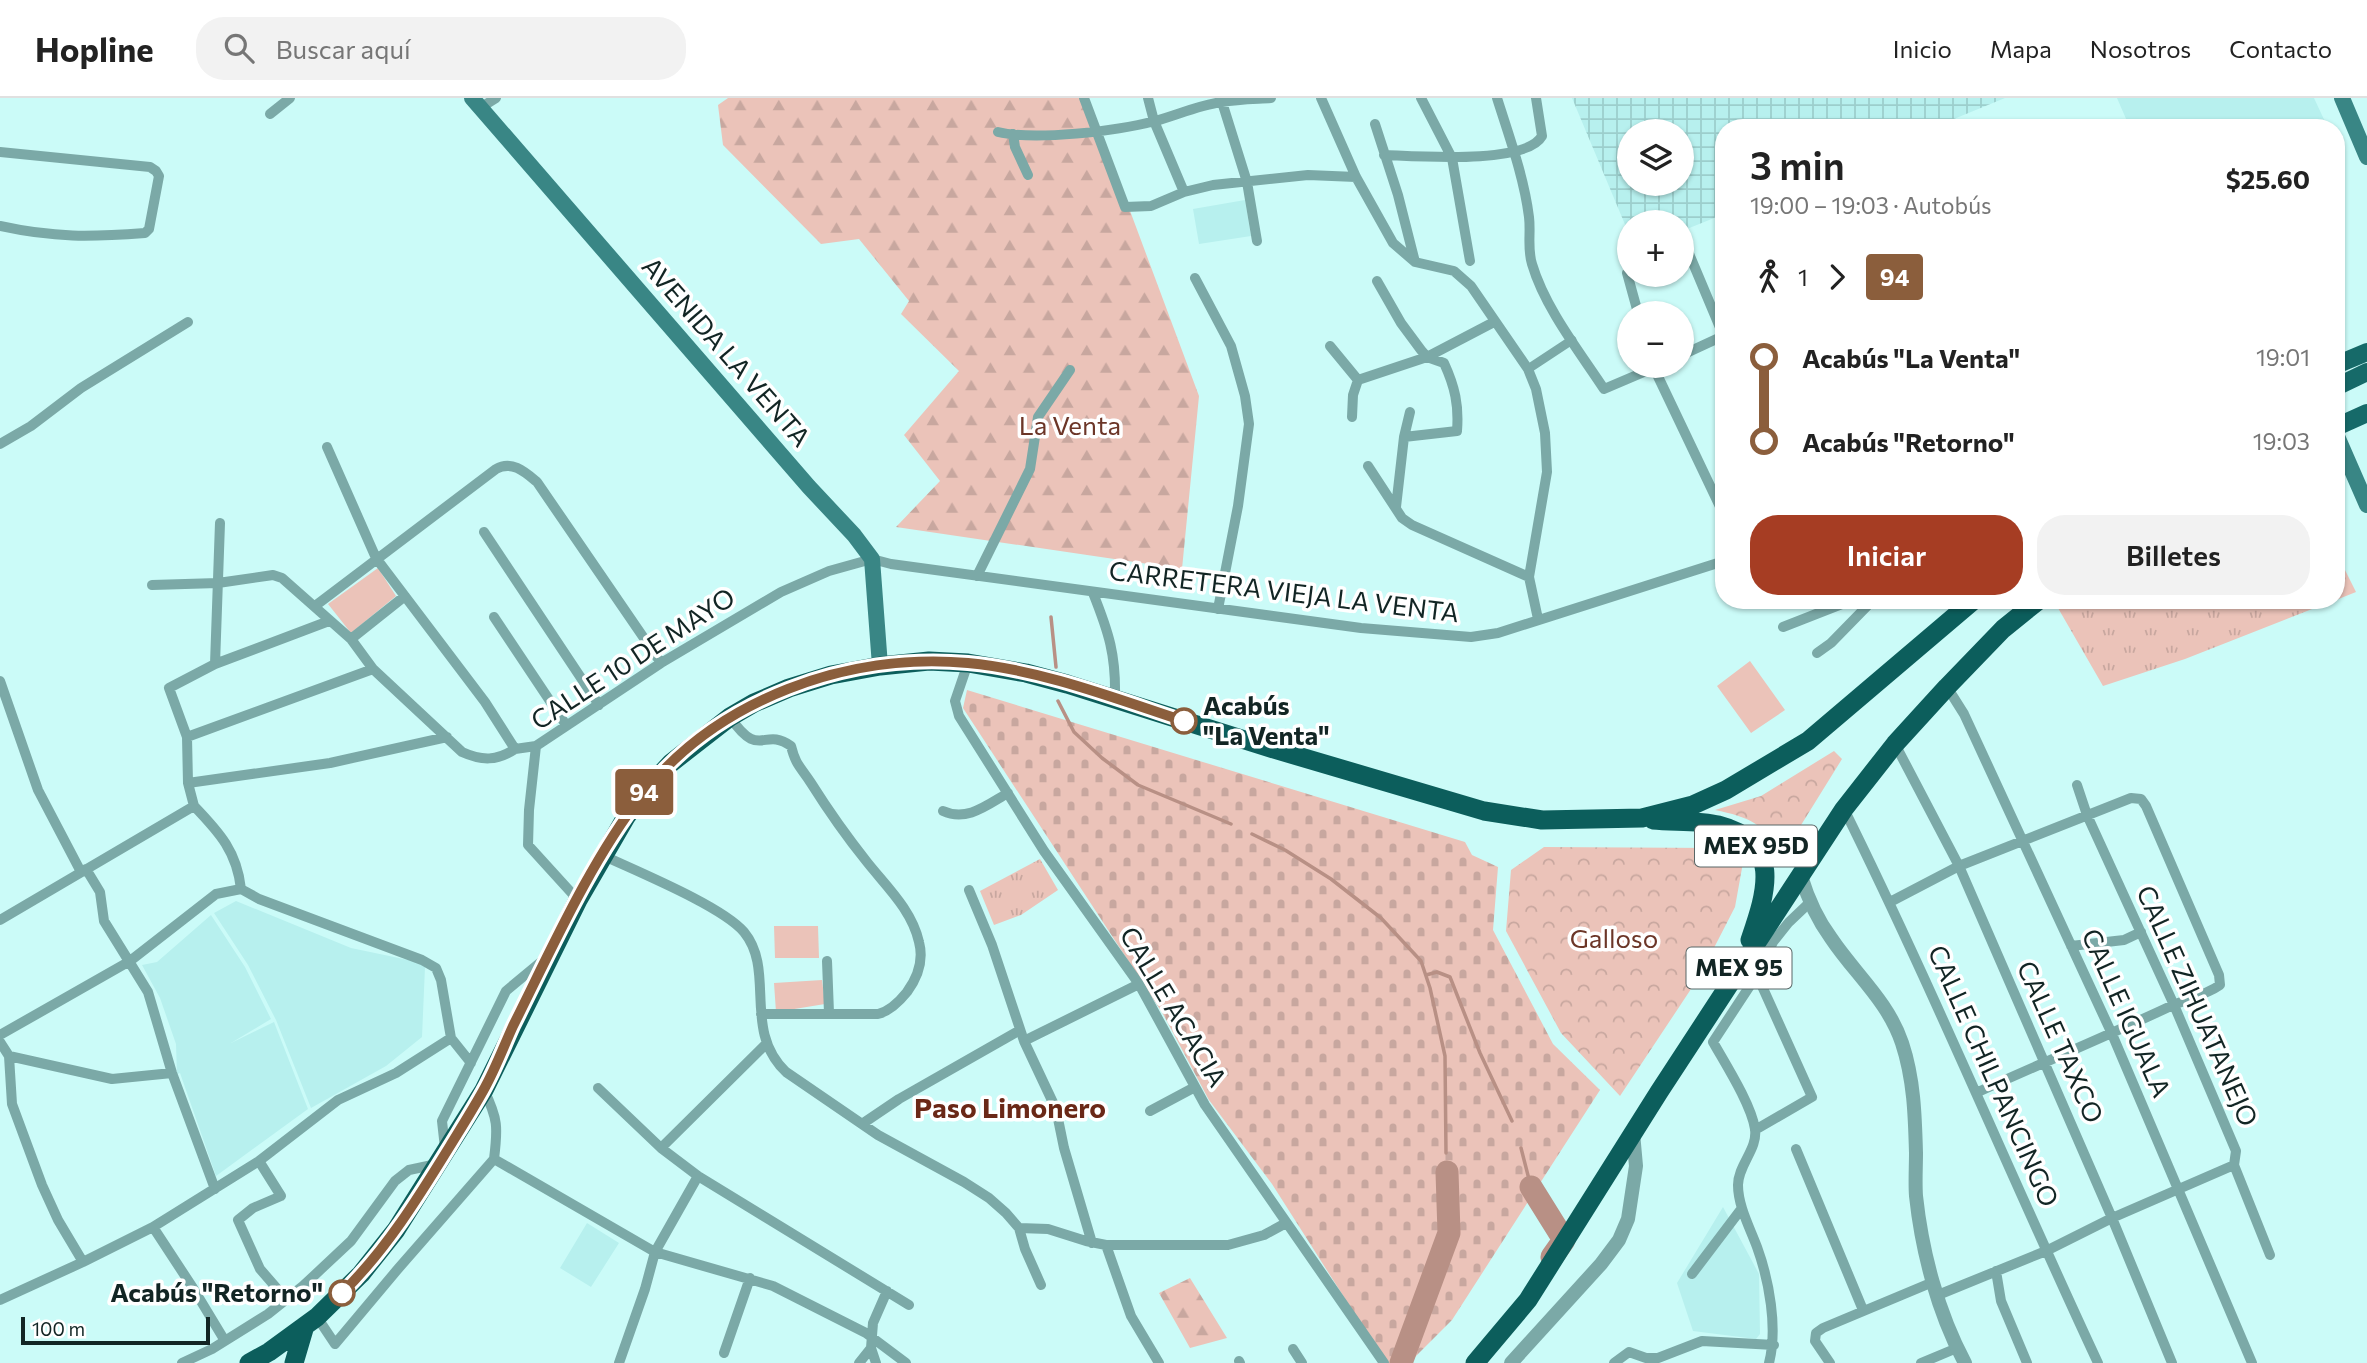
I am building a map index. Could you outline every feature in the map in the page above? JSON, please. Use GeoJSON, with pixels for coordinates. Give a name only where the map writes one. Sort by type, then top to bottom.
{"type":"FeatureCollection","features":[{"type":"Feature","properties":{"kind":"highway"},"geometry":{"type":"LineString","coordinates":[[249,1363],[311,1323],[361,1274],[396,1230],[484,1090],[602,855],[644,792],[671,763],[730,717],[754,703],[789,688],[831,675],[929,661],[968,663],[1027,673],[1115,698],[1267,747],[1484,811],[1542,820],[1642,818],[1693,805],[1726,790],[1808,741],[1963,609]]}},
{"type":"Feature","properties":{"kind":"highway","name":"MEX 95"},"geometry":{"type":"LineString","coordinates":[[1475,1363],[1528,1300],[1633,1133],[1750,968],[1801,876],[1844,809],[1895,744],[1947,687],[2003,629],[2028,609]]}},
{"type":"Feature","properties":{"kind":"highway","name":"MEX 95D"},"geometry":{"type":"LineString","coordinates":[[1642,818],[1716,824],[1737,832],[1756,846],[1764,863],[1767,879],[1750,968]]}},
{"type":"Feature","properties":{"kind":"highway"},"geometry":{"type":"LineString","coordinates":[[294,1363],[311,1323]]}},
{"type":"Feature","properties":{"kind":"main road"},"geometry":{"type":"LineString","coordinates":[[2342,98],[2367,156]]}},
{"type":"Feature","properties":{"kind":"main road","name":"AVENIDA LA VENTA"},"geometry":{"type":"LineString","coordinates":[[476,103],[809,487],[854,535],[872,559]]}},
{"type":"Feature","properties":{"kind":"main road"},"geometry":{"type":"LineString","coordinates":[[2345,361],[2367,352]]}},
{"type":"Feature","properties":{"kind":"main road"},"geometry":{"type":"LineString","coordinates":[[2345,383],[2367,372]]}},
{"type":"Feature","properties":{"kind":"main road"},"geometry":{"type":"LineString","coordinates":[[2345,423],[2367,413]]}},
{"type":"Feature","properties":{"kind":"main road"},"geometry":{"type":"LineString","coordinates":[[2345,455],[2367,505]]}},
{"type":"Feature","properties":{"kind":"main road"},"geometry":{"type":"LineString","coordinates":[[872,559],[880,666]]}},
{"type":"Feature","properties":{"kind":"street"},"geometry":{"type":"LineString","coordinates":[[270,114],[290,98]]}},
{"type":"Feature","properties":{"kind":"street"},"geometry":{"type":"LineString","coordinates":[[476,103],[496,98]]}},
{"type":"Feature","properties":{"kind":"street"},"geometry":{"type":"LineString","coordinates":[[1084,98],[1125,207],[1151,206],[1184,192],[1213,185],[1308,175],[1356,177]]}},
{"type":"Feature","properties":{"kind":"street"},"geometry":{"type":"LineString","coordinates":[[1148,98],[1154,121],[1184,192]]}},
{"type":"Feature","properties":{"kind":"street"},"geometry":{"type":"LineString","coordinates":[[998,132],[1096,132],[1154,121],[1189,109],[1222,102],[1271,98]]}},
{"type":"Feature","properties":{"kind":"street"},"geometry":{"type":"LineString","coordinates":[[1321,98],[1356,177],[1393,243],[1415,261],[1454,271],[1471,286],[1528,369],[1536,389],[1545,432],[1547,472],[1529,577],[1538,620]]}},
{"type":"Feature","properties":{"kind":"street"},"geometry":{"type":"LineString","coordinates":[[1421,98],[1451,158],[1470,261]]}},
{"type":"Feature","properties":{"kind":"street"},"geometry":{"type":"LineString","coordinates":[[1497,98],[1514,153],[1529,218],[1531,263],[1542,291],[1604,389],[1628,378]]}},
{"type":"Feature","properties":{"kind":"street"},"geometry":{"type":"LineString","coordinates":[[1384,155],[1451,158],[1514,153],[1539,142],[1542,136],[1536,98]]}},
{"type":"Feature","properties":{"kind":"street"},"geometry":{"type":"LineString","coordinates":[[1222,102],[1247,182],[1258,241]]}},
{"type":"Feature","properties":{"kind":"street"},"geometry":{"type":"LineString","coordinates":[[1375,124],[1398,195],[1415,261]]}},
{"type":"Feature","properties":{"kind":"street"},"geometry":{"type":"LineString","coordinates":[[1013,134],[1014,147],[1028,175]]}},
{"type":"Feature","properties":{"kind":"street"},"geometry":{"type":"LineString","coordinates":[[0,152],[150,167],[159,176],[149,229],[145,233],[63,237],[0,226]]}},
{"type":"Feature","properties":{"kind":"street"},"geometry":{"type":"LineString","coordinates":[[1694,266],[1715,317]]}},
{"type":"Feature","properties":{"kind":"street"},"geometry":{"type":"LineString","coordinates":[[1195,278],[1231,346],[1245,396],[1249,424],[1238,506],[1218,609]]}},
{"type":"Feature","properties":{"kind":"street"},"geometry":{"type":"LineString","coordinates":[[1377,281],[1401,323],[1427,357],[1444,363],[1455,387],[1459,411],[1457,431],[1404,437]]}},
{"type":"Feature","properties":{"kind":"street"},"geometry":{"type":"LineString","coordinates":[[0,444],[31,426],[81,388],[188,322]]}},
{"type":"Feature","properties":{"kind":"street"},"geometry":{"type":"LineString","coordinates":[[1358,380],[1427,357],[1494,322]]}},
{"type":"Feature","properties":{"kind":"street"},"geometry":{"type":"LineString","coordinates":[[1528,369],[1572,340]]}},
{"type":"Feature","properties":{"kind":"street"},"geometry":{"type":"LineString","coordinates":[[1694,350],[1715,341]]}},
{"type":"Feature","properties":{"kind":"street"},"geometry":{"type":"LineString","coordinates":[[1330,346],[1358,380]]}},
{"type":"Feature","properties":{"kind":"street"},"geometry":{"type":"LineString","coordinates":[[977,576],[1030,469],[1038,417],[1070,370]]}},
{"type":"Feature","properties":{"kind":"street"},"geometry":{"type":"LineString","coordinates":[[1661,378],[1715,496]]}},
{"type":"Feature","properties":{"kind":"street"},"geometry":{"type":"LineString","coordinates":[[1352,416],[1353,395],[1358,380]]}},
{"type":"Feature","properties":{"kind":"street"},"geometry":{"type":"LineString","coordinates":[[1396,507],[1404,437],[1410,412]]}},
{"type":"Feature","properties":{"kind":"street"},"geometry":{"type":"LineString","coordinates":[[327,447],[376,558],[485,702],[515,749]]}},
{"type":"Feature","properties":{"kind":"street"},"geometry":{"type":"LineString","coordinates":[[315,606],[504,464],[523,470],[537,482],[662,663]]}},
{"type":"Feature","properties":{"kind":"street"},"geometry":{"type":"LineString","coordinates":[[1368,466],[1402,518],[1421,530],[1529,577]]}},
{"type":"Feature","properties":{"kind":"street"},"geometry":{"type":"LineString","coordinates":[[215,664],[220,523]]}},
{"type":"Feature","properties":{"kind":"street"},"geometry":{"type":"LineString","coordinates":[[484,532],[599,705]]}},
{"type":"Feature","properties":{"kind":"street","name":"CARRETERA VIEJA LA VENTA"},"geometry":{"type":"LineString","coordinates":[[872,559],[1093,593],[1361,628],[1471,637],[1498,633],[1715,564]]}},
{"type":"Feature","properties":{"kind":"street","name":"CALLE 10 DE MAYO"},"geometry":{"type":"LineString","coordinates":[[578,900],[528,845],[536,746],[662,663],[781,592],[829,571],[872,559]]}},
{"type":"Feature","properties":{"kind":"street"},"geometry":{"type":"LineString","coordinates":[[152,585],[218,583],[273,575],[282,578],[351,639],[373,669],[462,752],[475,758],[503,758],[515,749],[536,746]]}},
{"type":"Feature","properties":{"kind":"street"},"geometry":{"type":"LineString","coordinates":[[1093,593],[1110,634],[1116,666],[1115,698]]}},
{"type":"Feature","properties":{"kind":"street"},"geometry":{"type":"LineString","coordinates":[[351,639],[404,596]]}},
{"type":"Feature","properties":{"kind":"street"},"geometry":{"type":"LineString","coordinates":[[1783,627],[1829,609]]}},
{"type":"Feature","properties":{"kind":"street"},"geometry":{"type":"LineString","coordinates":[[1817,653],[1863,609]]}},
{"type":"Feature","properties":{"kind":"street"},"geometry":{"type":"LineString","coordinates":[[494,617],[566,725]]}},
{"type":"Feature","properties":{"kind":"street"},"geometry":{"type":"LineString","coordinates":[[241,890],[239,867],[232,853],[209,821],[194,806],[188,783],[187,737],[169,688],[215,664],[329,621]]}},
{"type":"Feature","properties":{"kind":"street","name":"CALLE ACACIA"},"geometry":{"type":"LineString","coordinates":[[968,663],[955,701],[959,716],[1044,851],[1139,984],[1205,1105],[1384,1363]]}},
{"type":"Feature","properties":{"kind":"street"},"geometry":{"type":"LineString","coordinates":[[187,737],[373,669]]}},
{"type":"Feature","properties":{"kind":"street"},"geometry":{"type":"LineString","coordinates":[[0,681],[38,790],[84,871],[100,892],[104,921],[148,992],[172,1073],[215,1189]]}},
{"type":"Feature","properties":{"kind":"street","name":"CALLE IGUALA"},"geometry":{"type":"LineString","coordinates":[[1947,687],[1964,714],[2112,1034],[2252,1363]]}},
{"type":"Feature","properties":{"kind":"street"},"geometry":{"type":"LineString","coordinates":[[730,717],[745,737],[757,743],[772,739],[783,740],[791,746],[796,764],[808,777],[840,827],[902,905],[919,941],[921,958],[919,971],[905,994],[887,1012],[761,1014]]}},
{"type":"Feature","properties":{"kind":"street"},"geometry":{"type":"LineString","coordinates":[[188,783],[330,763],[447,737]]}},
{"type":"Feature","properties":{"kind":"street","name":"CALLE TAXCO"},"geometry":{"type":"LineString","coordinates":[[1895,744],[1959,866],[2172,1363]]}},
{"type":"Feature","properties":{"kind":"street","name":"CALLE ZIHUATANEJO"},"geometry":{"type":"LineString","coordinates":[[2077,785],[2087,815],[2174,1005],[2236,1151],[2234,1165],[2270,1255]]}},
{"type":"Feature","properties":{"kind":"street"},"geometry":{"type":"LineString","coordinates":[[943,811],[963,816],[974,813],[1008,793]]}},
{"type":"Feature","properties":{"kind":"street"},"geometry":{"type":"LineString","coordinates":[[1890,902],[1959,866],[2022,839],[2131,798],[2141,799],[2219,975],[2220,985],[1978,1092]]}},
{"type":"Feature","properties":{"kind":"street"},"geometry":{"type":"LineString","coordinates":[[0,920],[194,806]]}},
{"type":"Feature","properties":{"kind":"street","name":"CALLE CHILPANCINGO"},"geometry":{"type":"LineString","coordinates":[[1844,809],[1978,1092],[2046,1251],[2098,1363]]}},
{"type":"Feature","properties":{"kind":"street"},"geometry":{"type":"LineString","coordinates":[[602,855],[694,899],[743,930],[754,949],[765,1044],[774,1060],[786,1072],[862,1124],[972,1187],[1006,1213],[1019,1228],[1041,1285]]}},
{"type":"Feature","properties":{"kind":"street"},"geometry":{"type":"LineString","coordinates":[[1801,876],[1809,903],[1832,939],[1892,1016],[1903,1044],[1915,1106],[1916,1195],[1935,1288],[1965,1363]]}},
{"type":"Feature","properties":{"kind":"street"},"geometry":{"type":"LineString","coordinates":[[0,1035],[130,961],[216,894],[241,890],[422,960],[436,968],[441,980],[452,1038],[471,1063]]}},
{"type":"Feature","properties":{"kind":"street"},"geometry":{"type":"LineString","coordinates":[[970,890],[992,945],[1022,1036],[1056,1109],[1064,1148],[1092,1242]]}},
{"type":"Feature","properties":{"kind":"street"},"geometry":{"type":"LineString","coordinates":[[1769,1363],[1774,1345],[1773,1323],[1761,1258],[1742,1208],[1738,1185],[1742,1165],[1755,1141],[1755,1130],[1713,1042],[1750,968],[1809,903]]}},
{"type":"Feature","properties":{"kind":"street"},"geometry":{"type":"LineString","coordinates":[[2071,946],[2124,940],[2141,932]]}},
{"type":"Feature","properties":{"kind":"street"},"geometry":{"type":"LineString","coordinates":[[182,1363],[225,1341],[268,1314],[351,1241],[395,1181],[409,1170],[442,1158],[442,1121],[506,991],[550,955]]}},
{"type":"Feature","properties":{"kind":"street"},"geometry":{"type":"LineString","coordinates":[[827,961],[829,1013]]}},
{"type":"Feature","properties":{"kind":"street"},"geometry":{"type":"LineString","coordinates":[[1750,968],[1812,1097],[1755,1130]]}},
{"type":"Feature","properties":{"kind":"street"},"geometry":{"type":"LineString","coordinates":[[862,1124],[899,1099],[1022,1036],[1139,984]]}},
{"type":"Feature","properties":{"kind":"street"},"geometry":{"type":"LineString","coordinates":[[0,1300],[153,1227],[259,1161],[338,1100],[396,1073],[452,1038]]}},
{"type":"Feature","properties":{"kind":"street"},"geometry":{"type":"LineString","coordinates":[[0,1042],[9,1056],[12,1104],[52,1208],[83,1262]]}},
{"type":"Feature","properties":{"kind":"street"},"geometry":{"type":"LineString","coordinates":[[661,1148],[765,1044]]}},
{"type":"Feature","properties":{"kind":"street"},"geometry":{"type":"LineString","coordinates":[[9,1056],[112,1079],[172,1073]]}},
{"type":"Feature","properties":{"kind":"street"},"geometry":{"type":"LineString","coordinates":[[1150,1111],[1195,1087]]}},
{"type":"Feature","properties":{"kind":"street"},"geometry":{"type":"LineString","coordinates":[[598,1088],[661,1148],[698,1176],[909,1305]]}},
{"type":"Feature","properties":{"kind":"street"},"geometry":{"type":"LineString","coordinates":[[311,1323],[335,1344],[494,1159],[498,1129],[494,1110],[484,1090]]}},
{"type":"Feature","properties":{"kind":"street"},"geometry":{"type":"LineString","coordinates":[[1511,1363],[1601,1264],[1619,1240],[1628,1219],[1636,1166],[1633,1133]]}},
{"type":"Feature","properties":{"kind":"street"},"geometry":{"type":"LineString","coordinates":[[1796,1149],[1863,1310]]}},
{"type":"Feature","properties":{"kind":"street"},"geometry":{"type":"LineString","coordinates":[[494,1159],[655,1252],[773,1286],[906,1363]]}},
{"type":"Feature","properties":{"kind":"street"},"geometry":{"type":"LineString","coordinates":[[259,1161],[281,1196],[253,1208],[238,1220],[260,1269],[286,1299]]}},
{"type":"Feature","properties":{"kind":"street"},"geometry":{"type":"LineString","coordinates":[[1830,1363],[1815,1341],[1816,1333],[1823,1328],[1863,1310],[1996,1272],[2234,1165]]}},
{"type":"Feature","properties":{"kind":"street"},"geometry":{"type":"LineString","coordinates":[[619,1363],[655,1252],[698,1176]]}},
{"type":"Feature","properties":{"kind":"street"},"geometry":{"type":"LineString","coordinates":[[1692,1274],[1742,1208]]}},
{"type":"Feature","properties":{"kind":"street"},"geometry":{"type":"LineString","coordinates":[[1019,1228],[1048,1230],[1106,1245],[1228,1245],[1264,1235],[1286,1223]]}},
{"type":"Feature","properties":{"kind":"street"},"geometry":{"type":"LineString","coordinates":[[153,1227],[225,1341]]}},
{"type":"Feature","properties":{"kind":"street"},"geometry":{"type":"LineString","coordinates":[[1106,1245],[1131,1316],[1159,1363]]}},
{"type":"Feature","properties":{"kind":"street"},"geometry":{"type":"LineString","coordinates":[[1996,1272],[2001,1301],[2027,1363]]}},
{"type":"Feature","properties":{"kind":"street"},"geometry":{"type":"LineString","coordinates":[[724,1353],[750,1278]]}},
{"type":"Feature","properties":{"kind":"street"},"geometry":{"type":"LineString","coordinates":[[876,1363],[871,1343],[873,1322],[887,1292]]}},
{"type":"Feature","properties":{"kind":"street"},"geometry":{"type":"LineString","coordinates":[[1614,1363],[1629,1352],[1646,1358],[1658,1358],[1702,1341],[1774,1345]]}},
{"type":"Feature","properties":{"kind":"street"},"geometry":{"type":"LineString","coordinates":[[859,1363],[871,1343]]}},
{"type":"Feature","properties":{"kind":"street"},"geometry":{"type":"LineString","coordinates":[[1921,1363],[1957,1348]]}},
{"type":"Feature","properties":{"kind":"street"},"geometry":{"type":"LineString","coordinates":[[1293,1349],[1302,1363]]}},
{"type":"Feature","properties":{"kind":"shaded area"},"geometry":{"type":"Polygon","coordinates":[[[1572,98],[2005,98],[1954,119],[1715,119],[1715,218],[1694,226],[1694,210],[1619,210],[1572,98]]]}},
{"type":"Feature","properties":{"kind":"shaded area"},"geometry":{"type":"Polygon","coordinates":[[[2117,98],[2314,98],[2324,119],[2126,119],[2117,98]]]}},
{"type":"Feature","properties":{"kind":"shaded area"},"geometry":{"type":"Polygon","coordinates":[[[1245,200],[1251,236],[1199,244],[1193,209],[1245,200]]]}},
{"type":"Feature","properties":{"kind":"shaded area"},"geometry":{"type":"Polygon","coordinates":[[[236,901],[351,948],[418,962],[425,967],[422,1037],[386,1066],[311,1108],[276,1020],[248,965],[214,913],[236,901]]]}},
{"type":"Feature","properties":{"kind":"shaded area"},"geometry":{"type":"Polygon","coordinates":[[[211,915],[245,967],[271,1019],[231,1043],[274,1022],[308,1109],[216,1176],[180,1073],[177,1074],[176,1044],[160,998],[142,965],[157,962],[211,915]]]}},
{"type":"Feature","properties":{"kind":"shaded area"},"geometry":{"type":"Polygon","coordinates":[[[1723,1207],[1759,1274],[1760,1334],[1756,1339],[1693,1331],[1677,1283],[1723,1207]]]}},
{"type":"Feature","properties":{"kind":"shaded area"},"geometry":{"type":"Polygon","coordinates":[[[587,1223],[619,1243],[591,1287],[560,1268],[587,1223]]]}},
{"type":"Feature","properties":{"kind":"green space","name":"La Venta"},"geometry":{"type":"Polygon","coordinates":[[[728,98],[1088,98],[1199,396],[1182,569],[896,527],[940,481],[904,435],[959,371],[901,314],[909,301],[859,239],[821,244],[723,145],[718,105],[728,98]]]}},
{"type":"Feature","properties":{"kind":"green space"},"geometry":{"type":"Polygon","coordinates":[[[378,568],[396,596],[351,633],[328,604],[378,568]]]}},
{"type":"Feature","properties":{"kind":"green space"},"geometry":{"type":"Polygon","coordinates":[[[2345,570],[2356,592],[2345,596],[2345,570]]]}},
{"type":"Feature","properties":{"kind":"green space"},"geometry":{"type":"Polygon","coordinates":[[[2059,609],[2312,609],[2185,659],[2103,686],[2059,609]]]}},
{"type":"Feature","properties":{"kind":"green space"},"geometry":{"type":"Polygon","coordinates":[[[1750,661],[1785,710],[1751,733],[1717,686],[1750,661]]]}},
{"type":"Feature","properties":{"kind":"green space"},"geometry":{"type":"Polygon","coordinates":[[[967,690],[1465,842],[1472,855],[1498,867],[1493,930],[1553,1044],[1600,1090],[1452,1320],[1409,1363],[1386,1363],[1272,1184],[1209,1100],[1163,1014],[963,708],[967,690]]]}},
{"type":"Feature","properties":{"kind":"green space"},"geometry":{"type":"Polygon","coordinates":[[[1834,751],[1842,759],[1780,859],[1770,838],[1756,824],[1715,810],[1761,796],[1834,751]]]}},
{"type":"Feature","properties":{"kind":"green space","name":"Galloso"},"geometry":{"type":"Polygon","coordinates":[[[1735,846],[1744,857],[1735,907],[1699,977],[1620,1096],[1561,1033],[1506,931],[1511,870],[1544,847],[1735,846]]]}},
{"type":"Feature","properties":{"kind":"green space"},"geometry":{"type":"Polygon","coordinates":[[[1040,859],[1058,890],[1021,915],[994,925],[980,891],[1040,859]]]}},
{"type":"Feature","properties":{"kind":"green space"},"geometry":{"type":"Polygon","coordinates":[[[774,926],[818,926],[819,958],[775,958],[774,926]]]}},
{"type":"Feature","properties":{"kind":"green space"},"geometry":{"type":"Polygon","coordinates":[[[822,980],[825,1004],[776,1012],[774,983],[822,980]]]}},
{"type":"Feature","properties":{"kind":"green space"},"geometry":{"type":"Polygon","coordinates":[[[1190,1278],[1227,1338],[1190,1348],[1159,1293],[1190,1278]]]}},
{"type":"Feature","properties":{"kind":"waterway"},"geometry":{"type":"LineString","coordinates":[[1051,617],[1056,667]]}},
{"type":"Feature","properties":{"kind":"waterway"},"geometry":{"type":"LineString","coordinates":[[1058,701],[1074,732],[1102,758],[1138,785],[1231,824]]}},
{"type":"Feature","properties":{"kind":"waterway"},"geometry":{"type":"LineString","coordinates":[[1252,834],[1285,850],[1331,879],[1381,918],[1421,961],[1430,988],[1445,1056],[1446,1153]]}},
{"type":"Feature","properties":{"kind":"waterway"},"geometry":{"type":"LineString","coordinates":[[1426,975],[1437,972],[1450,977],[1480,1053],[1512,1121]]}},
{"type":"Feature","properties":{"kind":"waterway"},"geometry":{"type":"LineString","coordinates":[[1521,1148],[1531,1187]]}},
{"type":"Feature","properties":{"kind":"waterway"},"geometry":{"type":"LineString","coordinates":[[1401,1363],[1449,1233],[1447,1172]]}},
{"type":"Feature","properties":{"kind":"waterway"},"geometry":{"type":"LineString","coordinates":[[1531,1187],[1564,1240],[1552,1257]]}},
{"type":"Feature","properties":{"kind":"bus line","name":"94"},"geometry":{"type":"LineString","coordinates":[[342,1293],[361,1274],[408,1213],[484,1090],[578,900],[625,817],[671,763],[730,717],[789,688],[831,675],[929,661],[968,663],[1027,673],[1184,721]]}},
{"type":"Feature","properties":{"kind":"place","name":"Acabús \"La Venta\""},"geometry":{"type":"Point","coordinates":[1184,721]}},
{"type":"Feature","properties":{"kind":"place","name":"Acabús \"Retorno\""},"geometry":{"type":"Point","coordinates":[342,1293]}},
{"type":"Feature","properties":{"kind":"district","name":"Paso Limonero"},"geometry":{"type":"Point","coordinates":[1010,1108]}}]}
